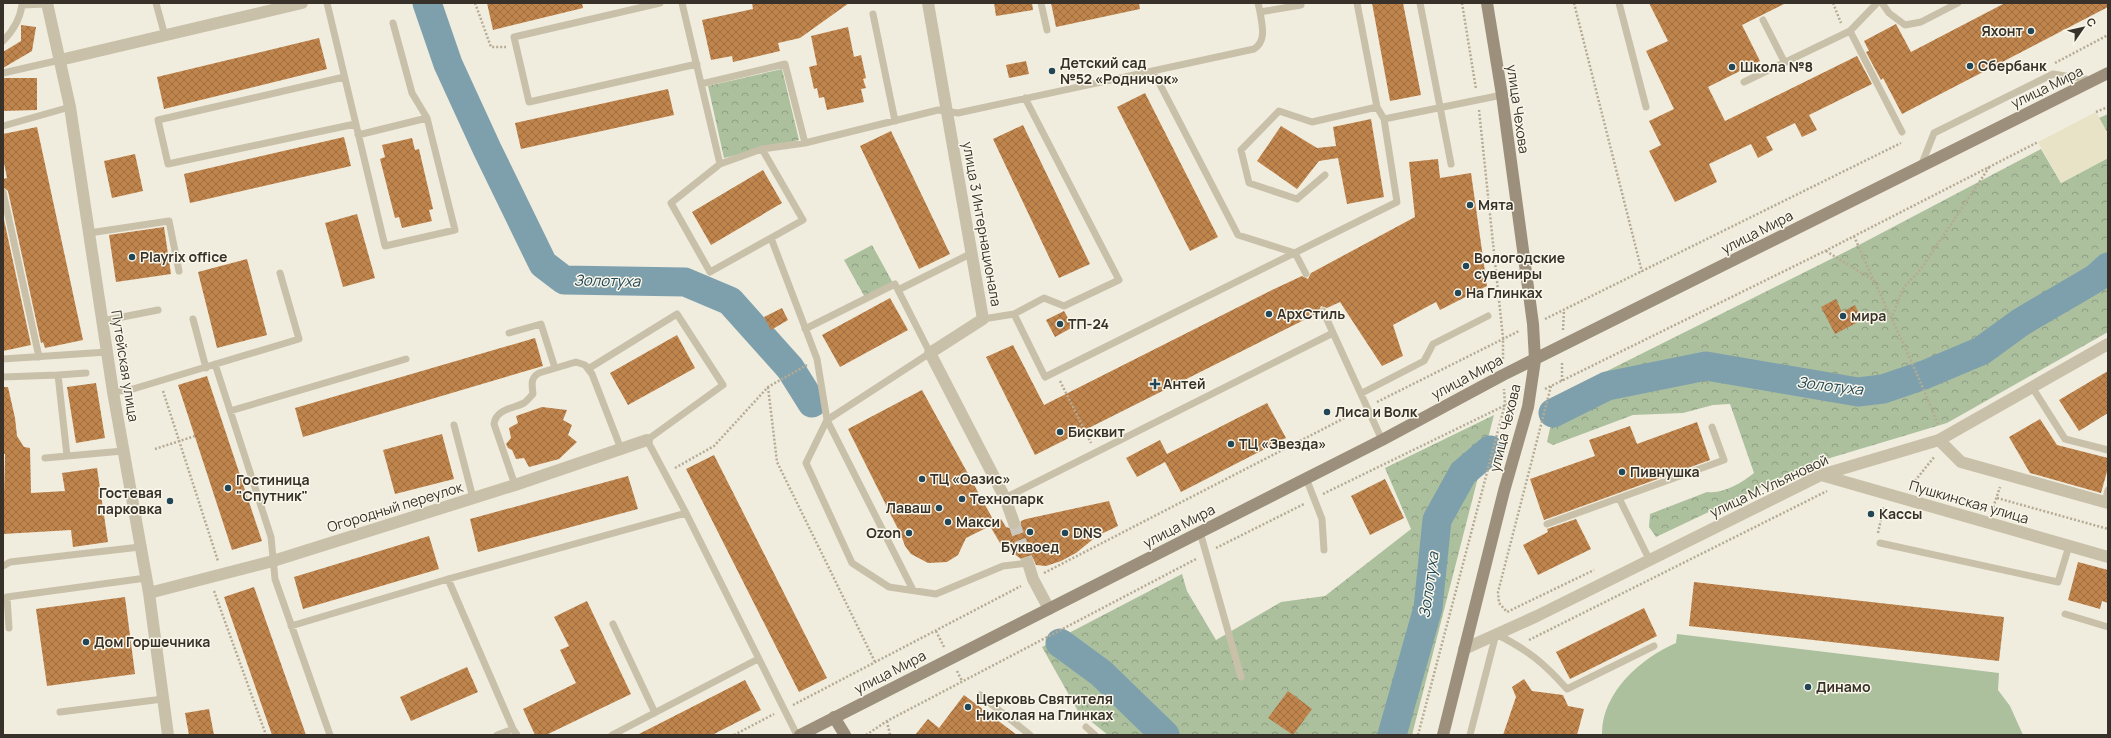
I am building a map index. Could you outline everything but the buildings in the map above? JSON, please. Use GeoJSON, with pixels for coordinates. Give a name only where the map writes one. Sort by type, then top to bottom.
{"type":"FeatureCollection","features":[{"type":"Feature","properties":{"kind":"main road","name":"улица Чехова"},"geometry":{"type":"LineString","coordinates":[[1443,735],[1504,491],[1528,407],[1535,360],[1533,324],[1502,95],[1487,3]]}},
{"type":"Feature","properties":{"kind":"main road","name":"улица Мира"},"geometry":{"type":"LineString","coordinates":[[799,735],[1382,440],[1535,360],[2108,73]]}},
{"type":"Feature","properties":{"kind":"main road"},"geometry":{"type":"LineString","coordinates":[[834,717],[845,735]]}},
{"type":"Feature","properties":{"kind":"street","name":"Путейская улица"},"geometry":{"type":"LineString","coordinates":[[47,3],[70,107],[113,392],[149,593],[168,735]]}},
{"type":"Feature","properties":{"kind":"street"},"geometry":{"type":"LineString","coordinates":[[60,60],[302,3]]}},
{"type":"Feature","properties":{"kind":"street","name":"улица 3 Интернационала"},"geometry":{"type":"LineString","coordinates":[[928,3],[984,319],[930,353]]}},
{"type":"Feature","properties":{"kind":"street","name":"улица М.Ульяновой"},"geometry":{"type":"LineString","coordinates":[[1464,649],[1650,560],[1821,475],[1940,440],[2108,344]]}},
{"type":"Feature","properties":{"kind":"street"},"geometry":{"type":"LineString","coordinates":[[930,353],[1005,498],[1014,523]]}},
{"type":"Feature","properties":{"kind":"street","name":"Огородный переулок"},"geometry":{"type":"LineString","coordinates":[[149,593],[273,561],[515,485],[647,440]]}},
{"type":"Feature","properties":{"kind":"street"},"geometry":{"type":"LineString","coordinates":[[1940,440],[1961,462],[2107,498]]}},
{"type":"Feature","properties":{"kind":"street","name":"Пушкинская улица"},"geometry":{"type":"LineString","coordinates":[[1821,475],[2108,557]]}},
{"type":"Feature","properties":{"kind":"street"},"geometry":{"type":"LineString","coordinates":[[1028,563],[1033,579],[1049,609]]}},
{"type":"Feature","properties":{"kind":"lane"},"geometry":{"type":"LineString","coordinates":[[3,41],[10,34],[21,15],[22,4],[47,3]]}},
{"type":"Feature","properties":{"kind":"lane"},"geometry":{"type":"LineString","coordinates":[[156,3],[165,36]]}},
{"type":"Feature","properties":{"kind":"lane"},"geometry":{"type":"LineString","coordinates":[[327,3],[385,246],[455,230],[427,118],[412,93],[393,23]]}},
{"type":"Feature","properties":{"kind":"lane"},"geometry":{"type":"LineString","coordinates":[[660,3],[514,37],[528,102],[696,64]]}},
{"type":"Feature","properties":{"kind":"lane"},"geometry":{"type":"LineString","coordinates":[[682,3],[720,164]]}},
{"type":"Feature","properties":{"kind":"lane"},"geometry":{"type":"LineString","coordinates":[[1041,3],[1047,30]]}},
{"type":"Feature","properties":{"kind":"lane"},"geometry":{"type":"LineString","coordinates":[[762,149],[803,220],[710,272],[671,203],[720,164],[762,149],[805,143],[938,110],[958,113],[1254,49],[1262,42],[1263,36],[1258,3]]}},
{"type":"Feature","properties":{"kind":"lane"},"geometry":{"type":"LineString","coordinates":[[1260,12],[1300,5],[1300,3]]}},
{"type":"Feature","properties":{"kind":"lane"},"geometry":{"type":"LineString","coordinates":[[1014,314],[1045,376],[1397,202],[1384,119],[1377,107],[1357,3]]}},
{"type":"Feature","properties":{"kind":"lane"},"geometry":{"type":"LineString","coordinates":[[1420,3],[1451,164]]}},
{"type":"Feature","properties":{"kind":"lane"},"geometry":{"type":"LineString","coordinates":[[1619,3],[1646,107]]}},
{"type":"Feature","properties":{"kind":"lane"},"geometry":{"type":"LineString","coordinates":[[1744,82],[1850,31],[1878,3]]}},
{"type":"Feature","properties":{"kind":"lane"},"geometry":{"type":"LineString","coordinates":[[1882,3],[1889,14],[1905,25],[1921,22],[1958,3]]}},
{"type":"Feature","properties":{"kind":"lane"},"geometry":{"type":"LineString","coordinates":[[873,14],[896,121]]}},
{"type":"Feature","properties":{"kind":"lane"},"geometry":{"type":"LineString","coordinates":[[1762,20],[1785,63]]}},
{"type":"Feature","properties":{"kind":"lane"},"geometry":{"type":"LineString","coordinates":[[1850,31],[1902,132]]}},
{"type":"Feature","properties":{"kind":"lane"},"geometry":{"type":"LineString","coordinates":[[3,73],[60,60]]}},
{"type":"Feature","properties":{"kind":"lane"},"geometry":{"type":"LineString","coordinates":[[701,84],[785,64],[805,143]]}},
{"type":"Feature","properties":{"kind":"lane"},"geometry":{"type":"LineString","coordinates":[[1154,70],[1238,235],[1295,253],[1306,274]]}},
{"type":"Feature","properties":{"kind":"lane"},"geometry":{"type":"LineString","coordinates":[[1921,166],[1934,133],[2053,74],[2094,80]]}},
{"type":"Feature","properties":{"kind":"lane"},"geometry":{"type":"LineString","coordinates":[[344,77],[158,120],[168,164],[355,124]]}},
{"type":"Feature","properties":{"kind":"lane"},"geometry":{"type":"LineString","coordinates":[[1384,119],[1502,95]]}},
{"type":"Feature","properties":{"kind":"lane"},"geometry":{"type":"LineString","coordinates":[[984,319],[1014,314],[1044,298],[1064,306],[1119,280],[1025,98]]}},
{"type":"Feature","properties":{"kind":"lane"},"geometry":{"type":"LineString","coordinates":[[3,126],[70,107]]}},
{"type":"Feature","properties":{"kind":"lane"},"geometry":{"type":"LineString","coordinates":[[1325,175],[1297,199],[1249,183],[1241,150],[1280,111],[1312,122],[1377,107]]}},
{"type":"Feature","properties":{"kind":"lane"},"geometry":{"type":"LineString","coordinates":[[358,135],[427,118]]}},
{"type":"Feature","properties":{"kind":"lane"},"geometry":{"type":"LineString","coordinates":[[3,192],[39,357]]}},
{"type":"Feature","properties":{"kind":"lane"},"geometry":{"type":"LineString","coordinates":[[89,234],[169,221],[179,271]]}},
{"type":"Feature","properties":{"kind":"lane"},"geometry":{"type":"LineString","coordinates":[[771,238],[817,359],[827,420],[913,590]]}},
{"type":"Feature","properties":{"kind":"lane"},"geometry":{"type":"LineString","coordinates":[[898,290],[972,253]]}},
{"type":"Feature","properties":{"kind":"lane"},"geometry":{"type":"LineString","coordinates":[[113,392],[133,389],[299,339],[280,273]]}},
{"type":"Feature","properties":{"kind":"lane"},"geometry":{"type":"LineString","coordinates":[[805,329],[895,284],[930,353],[827,420],[806,463],[852,563],[889,587],[936,594],[1003,566],[1028,563]]}},
{"type":"Feature","properties":{"kind":"lane"},"geometry":{"type":"LineString","coordinates":[[102,321],[158,310]]}},
{"type":"Feature","properties":{"kind":"lane"},"geometry":{"type":"LineString","coordinates":[[1323,310],[1368,406],[1382,440]]}},
{"type":"Feature","properties":{"kind":"lane"},"geometry":{"type":"LineString","coordinates":[[588,369],[677,314],[724,385],[647,440],[686,513],[758,659],[799,735]]}},
{"type":"Feature","properties":{"kind":"lane"},"geometry":{"type":"LineString","coordinates":[[1362,393],[1424,361],[1432,344],[1488,316]]}},
{"type":"Feature","properties":{"kind":"lane"},"geometry":{"type":"LineString","coordinates":[[193,319],[206,368]]}},
{"type":"Feature","properties":{"kind":"lane"},"geometry":{"type":"LineString","coordinates":[[509,332],[541,324],[555,368]]}},
{"type":"Feature","properties":{"kind":"lane"},"geometry":{"type":"LineString","coordinates":[[1005,498],[1333,333]]}},
{"type":"Feature","properties":{"kind":"lane"},"geometry":{"type":"LineString","coordinates":[[3,359],[107,352]]}},
{"type":"Feature","properties":{"kind":"lane"},"geometry":{"type":"LineString","coordinates":[[230,411],[406,358]]}},
{"type":"Feature","properties":{"kind":"lane"},"geometry":{"type":"LineString","coordinates":[[515,485],[494,424],[495,418],[499,413],[525,403],[533,394],[532,382],[534,376],[555,368],[576,362],[585,365],[621,449]]}},
{"type":"Feature","properties":{"kind":"lane"},"geometry":{"type":"LineString","coordinates":[[215,364],[271,537],[275,579],[330,735]]}},
{"type":"Feature","properties":{"kind":"lane"},"geometry":{"type":"LineString","coordinates":[[3,377],[86,373]]}},
{"type":"Feature","properties":{"kind":"lane"},"geometry":{"type":"LineString","coordinates":[[58,375],[67,456]]}},
{"type":"Feature","properties":{"kind":"lane"},"geometry":{"type":"LineString","coordinates":[[2032,387],[2065,439],[2108,450]]}},
{"type":"Feature","properties":{"kind":"lane"},"geometry":{"type":"LineString","coordinates":[[454,425],[473,498]]}},
{"type":"Feature","properties":{"kind":"lane"},"geometry":{"type":"LineString","coordinates":[[1547,524],[1724,460],[1712,427]]}},
{"type":"Feature","properties":{"kind":"lane"},"geometry":{"type":"LineString","coordinates":[[45,458],[123,451]]}},
{"type":"Feature","properties":{"kind":"lane"},"geometry":{"type":"LineString","coordinates":[[1306,478],[1322,519],[1324,550]]}},
{"type":"Feature","properties":{"kind":"lane"},"geometry":{"type":"LineString","coordinates":[[1619,498],[1650,560]]}},
{"type":"Feature","properties":{"kind":"lane"},"geometry":{"type":"LineString","coordinates":[[291,626],[448,579],[686,513]]}},
{"type":"Feature","properties":{"kind":"lane"},"geometry":{"type":"LineString","coordinates":[[1200,532],[1241,677]]}},
{"type":"Feature","properties":{"kind":"lane"},"geometry":{"type":"LineString","coordinates":[[1878,540],[2058,582],[2068,546]]}},
{"type":"Feature","properties":{"kind":"lane"},"geometry":{"type":"LineString","coordinates":[[3,566],[10,562],[140,547]]}},
{"type":"Feature","properties":{"kind":"lane"},"geometry":{"type":"LineString","coordinates":[[9,628],[7,597],[146,578]]}},
{"type":"Feature","properties":{"kind":"lane"},"geometry":{"type":"LineString","coordinates":[[448,579],[515,732],[497,735]]}},
{"type":"Feature","properties":{"kind":"lane"},"geometry":{"type":"LineString","coordinates":[[2065,614],[2108,627]]}},
{"type":"Feature","properties":{"kind":"lane"},"geometry":{"type":"LineString","coordinates":[[613,624],[654,713]]}},
{"type":"Feature","properties":{"kind":"lane"},"geometry":{"type":"LineString","coordinates":[[1470,735],[1496,634],[1519,645],[1544,663],[1567,689],[1654,646]]}},
{"type":"Feature","properties":{"kind":"lane"},"geometry":{"type":"LineString","coordinates":[[612,735],[758,659]]}},
{"type":"Feature","properties":{"kind":"lane"},"geometry":{"type":"LineString","coordinates":[[980,695],[1030,735]]}},
{"type":"Feature","properties":{"kind":"lane"},"geometry":{"type":"LineString","coordinates":[[60,712],[163,699]]}},
{"type":"Feature","properties":{"kind":"lane"},"geometry":{"type":"LineString","coordinates":[[1086,727],[1095,735]]}},
{"type":"Feature","properties":{"kind":"path"},"geometry":{"type":"LineString","coordinates":[[475,3],[491,46],[516,48]]}},
{"type":"Feature","properties":{"kind":"path"},"geometry":{"type":"LineString","coordinates":[[1462,3],[1478,101],[1503,338]]}},
{"type":"Feature","properties":{"kind":"path"},"geometry":{"type":"LineString","coordinates":[[1574,3],[1642,272]]}},
{"type":"Feature","properties":{"kind":"path"},"geometry":{"type":"LineString","coordinates":[[2052,64],[2108,35]]}},
{"type":"Feature","properties":{"kind":"path"},"geometry":{"type":"LineString","coordinates":[[2096,112],[2108,106]]}},
{"type":"Feature","properties":{"kind":"path"},"geometry":{"type":"LineString","coordinates":[[734,735],[1368,406],[1503,338],[1642,272],[1906,140]]}},
{"type":"Feature","properties":{"kind":"path"},"geometry":{"type":"LineString","coordinates":[[866,735],[887,720],[1207,553],[1504,404],[1551,386],[1825,251],[2038,142]]}},
{"type":"Feature","properties":{"kind":"path"},"geometry":{"type":"LineString","coordinates":[[1890,319],[1904,287],[1921,269],[1991,166]]}},
{"type":"Feature","properties":{"kind":"path"},"geometry":{"type":"LineString","coordinates":[[1854,236],[1890,319],[1925,390]]}},
{"type":"Feature","properties":{"kind":"path"},"geometry":{"type":"LineString","coordinates":[[1825,251],[1873,280]]}},
{"type":"Feature","properties":{"kind":"path"},"geometry":{"type":"LineString","coordinates":[[665,474],[714,446],[768,387],[774,382],[807,365]]}},
{"type":"Feature","properties":{"kind":"path"},"geometry":{"type":"LineString","coordinates":[[1055,371],[1096,452]]}},
{"type":"Feature","properties":{"kind":"path"},"geometry":{"type":"LineString","coordinates":[[160,381],[222,574]]}},
{"type":"Feature","properties":{"kind":"path"},"geometry":{"type":"LineString","coordinates":[[1551,386],[1498,592],[1499,603],[1507,612],[1600,567]]}},
{"type":"Feature","properties":{"kind":"path"},"geometry":{"type":"LineString","coordinates":[[768,387],[777,462],[875,662]]}},
{"type":"Feature","properties":{"kind":"path"},"geometry":{"type":"LineString","coordinates":[[1418,735],[1504,404]]}},
{"type":"Feature","properties":{"kind":"path"},"geometry":{"type":"LineString","coordinates":[[155,449],[194,436]]}},
{"type":"Feature","properties":{"kind":"path"},"geometry":{"type":"LineString","coordinates":[[1988,523],[2003,473]]}},
{"type":"Feature","properties":{"kind":"path"},"geometry":{"type":"LineString","coordinates":[[1519,645],[1834,487]]}},
{"type":"Feature","properties":{"kind":"path"},"geometry":{"type":"LineString","coordinates":[[1996,498],[2108,529]]}},
{"type":"Feature","properties":{"kind":"path"},"geometry":{"type":"LineString","coordinates":[[1878,540],[1885,502]]}},
{"type":"Feature","properties":{"kind":"path"},"geometry":{"type":"LineString","coordinates":[[209,577],[266,735]]}},
{"type":"Feature","properties":{"kind":"path"},"geometry":{"type":"LineString","coordinates":[[887,720],[890,735]]}},
{"type":"Feature","properties":{"kind":"green space"},"geometry":{"type":"Polygon","coordinates":[[[782,69],[799,140],[724,158],[708,86],[782,69]]]}},
{"type":"Feature","properties":{"kind":"green space"},"geometry":{"type":"Polygon","coordinates":[[[2108,114],[2108,134],[2099,118],[2108,114]]]}},
{"type":"Feature","properties":{"kind":"green space"},"geometry":{"type":"Polygon","coordinates":[[[2041,149],[2061,183],[2108,158],[2108,332],[1947,423],[1810,464],[1656,537],[1649,527],[1650,514],[1707,492],[1726,490],[1754,473],[1730,404],[1713,405],[1683,413],[1633,415],[1553,445],[1547,442],[1556,401],[1589,380],[1857,246],[2041,149]]]}},
{"type":"Feature","properties":{"kind":"green space"},"geometry":{"type":"Polygon","coordinates":[[[872,245],[894,285],[867,301],[844,260],[872,245]]]}},
{"type":"Feature","properties":{"kind":"green space"},"geometry":{"type":"Polygon","coordinates":[[[1494,415],[1412,735],[1108,735],[1078,711],[1042,647],[1182,574],[1187,591],[1216,640],[1281,602],[1325,596],[1411,529],[1385,468],[1494,415]]]}},
{"type":"Feature","properties":{"kind":"green space","name":"Динамо"},"geometry":{"type":"Polygon","coordinates":[[[1677,634],[1999,673],[1998,690],[2010,706],[2023,735],[1602,735],[1603,720],[1608,705],[1616,691],[1637,668],[1650,658],[1676,643],[1677,634]]]}},
{"type":"Feature","properties":{"kind":"shaded area"},"geometry":{"type":"Polygon","coordinates":[[[2096,112],[2108,134],[2108,158],[2061,183],[2038,142],[2096,112]]]}},
{"type":"Feature","properties":{"kind":"waterway","name":"Золотуха"},"geometry":{"type":"LineString","coordinates":[[427,3],[448,64],[487,149],[543,264],[564,280],[685,282],[730,301],[790,368],[812,403]]}},
{"type":"Feature","properties":{"kind":"waterway","name":"Золотуха"},"geometry":{"type":"LineString","coordinates":[[1553,413],[1607,386],[1706,366],[1858,392],[1883,389],[1924,375],[1981,351],[2021,322],[2096,278],[2108,267]]}},
{"type":"Feature","properties":{"kind":"waterway","name":"Золотуха"},"geometry":{"type":"LineString","coordinates":[[1392,735],[1428,608],[1437,520],[1463,473],[1490,450]]}},
{"type":"Feature","properties":{"kind":"waterway","name":"Золотуха"},"geometry":{"type":"LineString","coordinates":[[1060,643],[1101,673],[1165,735]]}},
{"type":"Feature","properties":{"kind":"tunnel"},"geometry":{"type":"LineString","coordinates":[[1014,523],[1028,563]]}},
{"type":"Feature","properties":{"kind":"place","name":"Яхонт"},"geometry":{"type":"Point","coordinates":[2031,31]}},
{"type":"Feature","properties":{"kind":"place","name":"Сбербанк"},"geometry":{"type":"Point","coordinates":[1970,66]}},
{"type":"Feature","properties":{"kind":"place","name":"Школа №8"},"geometry":{"type":"Point","coordinates":[1732,67]}},
{"type":"Feature","properties":{"kind":"place","name":"Детский сад №52 «Родничок»"},"geometry":{"type":"Point","coordinates":[1052,71]}},
{"type":"Feature","properties":{"kind":"place","name":"Мята"},"geometry":{"type":"Point","coordinates":[1470,205]}},
{"type":"Feature","properties":{"kind":"place","name":"Playrix office"},"geometry":{"type":"Point","coordinates":[132,257]}},
{"type":"Feature","properties":{"kind":"place","name":"Вологодские сувениры"},"geometry":{"type":"Point","coordinates":[1466,266]}},
{"type":"Feature","properties":{"kind":"place","name":"На Глинках"},"geometry":{"type":"Point","coordinates":[1458,293]}},
{"type":"Feature","properties":{"kind":"place","name":"АрхСтиль"},"geometry":{"type":"Point","coordinates":[1269,314]}},
{"type":"Feature","properties":{"kind":"place","name":"мира"},"geometry":{"type":"Point","coordinates":[1843,316]}},
{"type":"Feature","properties":{"kind":"place","name":"ТП-24"},"geometry":{"type":"Point","coordinates":[1060,324]}},
{"type":"Feature","properties":{"kind":"place","name":"Антей"},"geometry":{"type":"Point","coordinates":[1155,384]}},
{"type":"Feature","properties":{"kind":"place","name":"Лиса и Волк"},"geometry":{"type":"Point","coordinates":[1327,412]}},
{"type":"Feature","properties":{"kind":"place","name":"Бисквит"},"geometry":{"type":"Point","coordinates":[1060,432]}},
{"type":"Feature","properties":{"kind":"place","name":"ТЦ «Звезда»"},"geometry":{"type":"Point","coordinates":[1231,444]}},
{"type":"Feature","properties":{"kind":"place","name":"Пивнушка"},"geometry":{"type":"Point","coordinates":[1622,472]}},
{"type":"Feature","properties":{"kind":"place","name":"ТЦ «Оазис»"},"geometry":{"type":"Point","coordinates":[922,479]}},
{"type":"Feature","properties":{"kind":"place","name":"Гостиница \"Спутник\""},"geometry":{"type":"Point","coordinates":[228,488]}},
{"type":"Feature","properties":{"kind":"place","name":"Технопарк"},"geometry":{"type":"Point","coordinates":[962,499]}},
{"type":"Feature","properties":{"kind":"place","name":"Гостевая парковка"},"geometry":{"type":"Point","coordinates":[170,501]}},
{"type":"Feature","properties":{"kind":"place","name":"Лаваш"},"geometry":{"type":"Point","coordinates":[939,508]}},
{"type":"Feature","properties":{"kind":"place","name":"Кассы"},"geometry":{"type":"Point","coordinates":[1871,514]}},
{"type":"Feature","properties":{"kind":"place","name":"Макси"},"geometry":{"type":"Point","coordinates":[948,522]}},
{"type":"Feature","properties":{"kind":"place","name":"Буквоед"},"geometry":{"type":"Point","coordinates":[1030,532]}},
{"type":"Feature","properties":{"kind":"place","name":"Ozon"},"geometry":{"type":"Point","coordinates":[909,533]}},
{"type":"Feature","properties":{"kind":"place","name":"DNS"},"geometry":{"type":"Point","coordinates":[1065,533]}},
{"type":"Feature","properties":{"kind":"place","name":"Дом Горшечника"},"geometry":{"type":"Point","coordinates":[86,642]}},
{"type":"Feature","properties":{"kind":"place","name":"Динамо"},"geometry":{"type":"Point","coordinates":[1808,687]}},
{"type":"Feature","properties":{"kind":"place","name":"Церковь Святителя Николая на Глинках"},"geometry":{"type":"Point","coordinates":[968,707]}}]}
